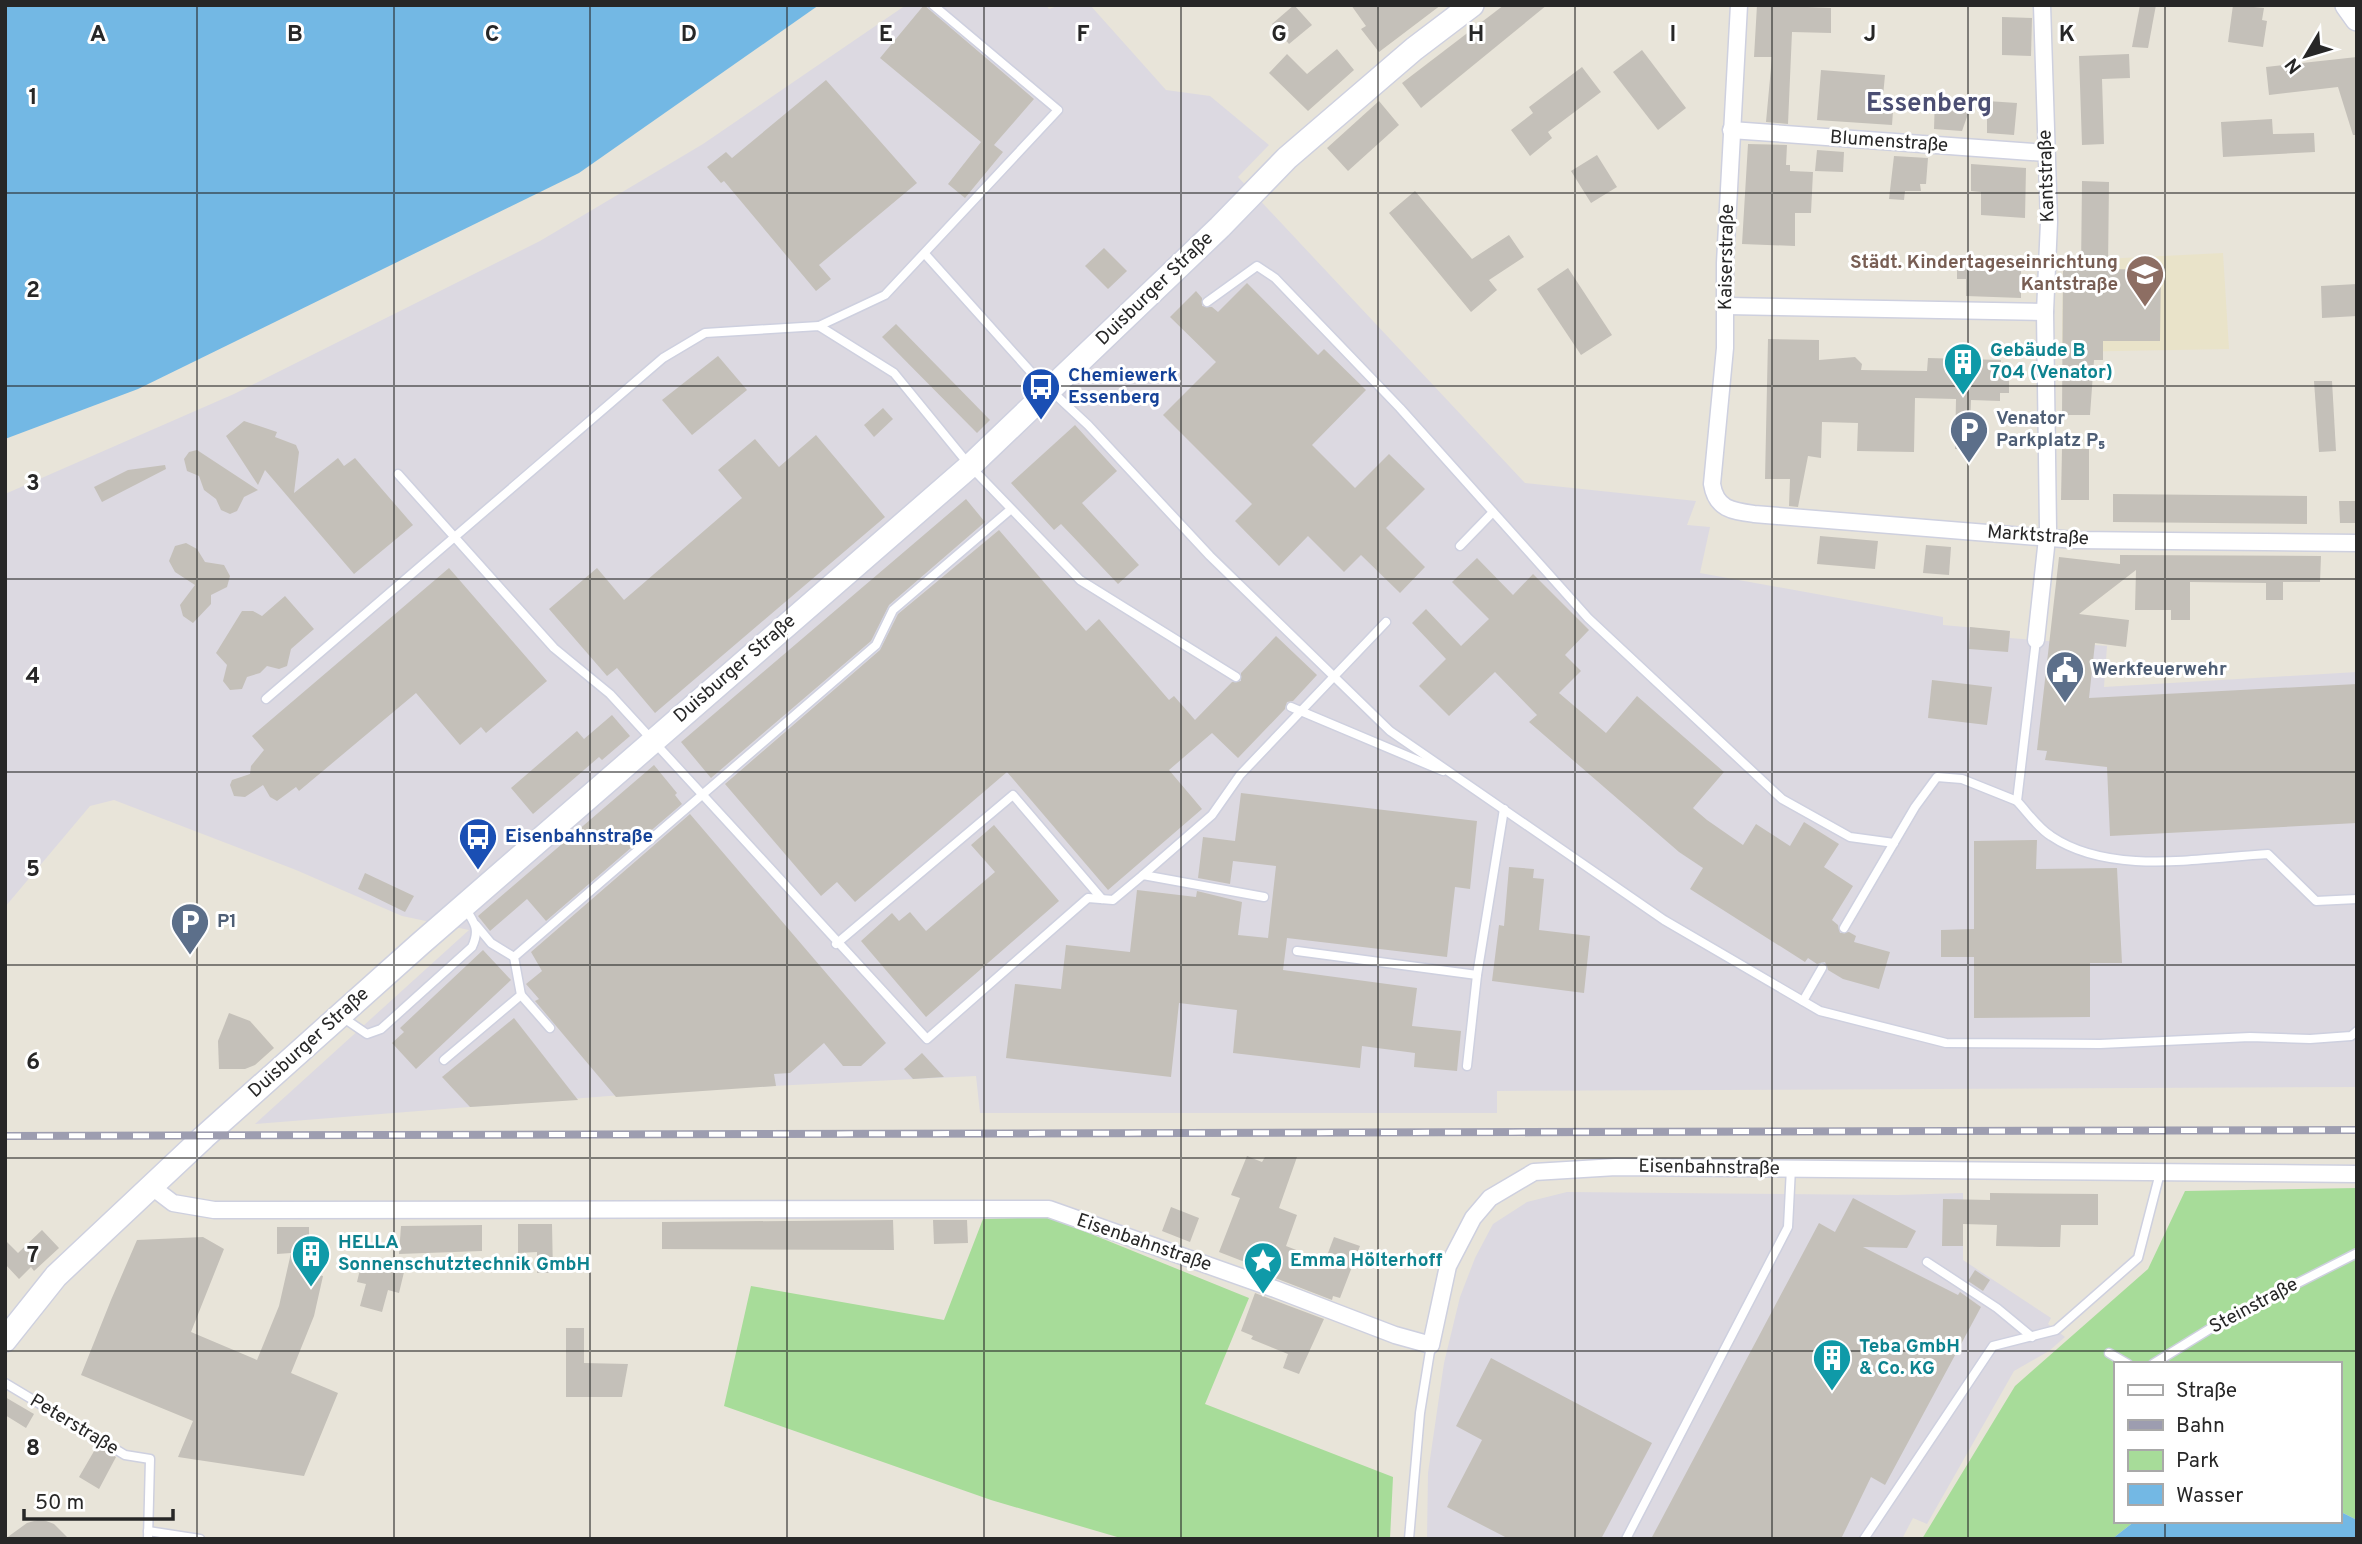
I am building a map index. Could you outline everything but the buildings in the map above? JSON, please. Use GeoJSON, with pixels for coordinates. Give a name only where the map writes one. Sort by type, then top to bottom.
{"type":"FeatureCollection","features":[{"type":"Feature","properties":{"kind":"main road","name":"Duisburger Straße"},"geometry":{"type":"LineString","coordinates":[[5,1340],[55,1276],[152,1187],[340,1016],[470,915],[651,742],[970,466],[1220,227],[1287,158],[1414,49],[1472,5]]}},
{"type":"Feature","properties":{"kind":"main road"},"geometry":{"type":"LineString","coordinates":[[2347,5],[2357,19]]}},
{"type":"Feature","properties":{"kind":"street","name":"Kaiserstraße"},"geometry":{"type":"LineString","coordinates":[[1721,506],[1714,497],[1712,484],[1723,391],[1727,306],[1724,263],[1739,5]]}},
{"type":"Feature","properties":{"kind":"street","name":"Kantstraße"},"geometry":{"type":"LineString","coordinates":[[2036,640],[2046,537],[2045,312],[2049,222],[2042,5]]}},
{"type":"Feature","properties":{"kind":"street","name":"Blumenstraße"},"geometry":{"type":"LineString","coordinates":[[1731,130],[2046,153]]}},
{"type":"Feature","properties":{"kind":"street"},"geometry":{"type":"LineString","coordinates":[[1727,306],[2045,312]]}},
{"type":"Feature","properties":{"kind":"street","name":"Marktstraße"},"geometry":{"type":"LineString","coordinates":[[1721,506],[1754,514],[2075,540],[2357,543]]}},
{"type":"Feature","properties":{"kind":"street","name":"Eisenbahnstraße"},"geometry":{"type":"LineString","coordinates":[[152,1187],[173,1203],[214,1210],[1049,1209],[1275,1289],[1395,1335],[1431,1345],[1448,1266],[1473,1218],[1490,1198],[1534,1172],[1616,1167],[2357,1174]]}},
{"type":"Feature","properties":{"kind":"lane"},"geometry":{"type":"LineString","coordinates":[[266,699],[456,539],[663,358],[705,333],[819,326],[885,295],[925,254],[1058,110],[933,5]]}},
{"type":"Feature","properties":{"kind":"lane"},"geometry":{"type":"LineString","coordinates":[[925,254],[1210,556],[1390,731],[1664,920],[1821,1011],[1945,1043],[2100,1044],[2250,1037],[2310,1039],[2351,1036],[2357,1031]]}},
{"type":"Feature","properties":{"kind":"lane"},"geometry":{"type":"LineString","coordinates":[[1207,302],[1257,266],[1275,278],[1400,408],[1588,618],[1782,799],[1850,837],[1894,844]]}},
{"type":"Feature","properties":{"kind":"lane"},"geometry":{"type":"LineString","coordinates":[[819,326],[894,373],[970,466],[1080,580],[1236,677]]}},
{"type":"Feature","properties":{"kind":"lane"},"geometry":{"type":"LineString","coordinates":[[398,474],[554,648],[610,694],[836,944],[927,1039],[1088,898],[1113,900],[1212,815],[1240,775],[1386,622]]}},
{"type":"Feature","properties":{"kind":"lane"},"geometry":{"type":"LineString","coordinates":[[514,957],[876,645],[893,611],[1010,510]]}},
{"type":"Feature","properties":{"kind":"lane"},"geometry":{"type":"LineString","coordinates":[[1460,546],[1493,512]]}},
{"type":"Feature","properties":{"kind":"lane"},"geometry":{"type":"LineString","coordinates":[[2017,801],[2036,640]]}},
{"type":"Feature","properties":{"kind":"lane"},"geometry":{"type":"LineString","coordinates":[[1291,707],[1458,777]]}},
{"type":"Feature","properties":{"kind":"lane"},"geometry":{"type":"LineString","coordinates":[[1844,929],[1937,777],[1962,779],[2017,801],[2048,835],[2073,850],[2119,862],[2268,854],[2316,901],[2357,899]]}},
{"type":"Feature","properties":{"kind":"lane"},"geometry":{"type":"LineString","coordinates":[[836,944],[1013,795],[1102,899]]}},
{"type":"Feature","properties":{"kind":"lane"},"geometry":{"type":"LineString","coordinates":[[1467,1066],[1477,975],[1504,809]]}},
{"type":"Feature","properties":{"kind":"lane"},"geometry":{"type":"LineString","coordinates":[[1143,876],[1264,897]]}},
{"type":"Feature","properties":{"kind":"lane"},"geometry":{"type":"LineString","coordinates":[[470,915],[491,943],[514,957],[521,995],[550,1028]]}},
{"type":"Feature","properties":{"kind":"lane"},"geometry":{"type":"LineString","coordinates":[[340,1016],[367,1034],[382,1029],[472,947],[477,935],[470,915]]}},
{"type":"Feature","properties":{"kind":"lane"},"geometry":{"type":"LineString","coordinates":[[1297,951],[1477,975]]}},
{"type":"Feature","properties":{"kind":"lane"},"geometry":{"type":"LineString","coordinates":[[1803,1001],[1822,968]]}},
{"type":"Feature","properties":{"kind":"lane"},"geometry":{"type":"LineString","coordinates":[[444,1060],[521,995]]}},
{"type":"Feature","properties":{"kind":"lane"},"geometry":{"type":"LineString","coordinates":[[1626,1539],[1788,1227],[1791,1168]]}},
{"type":"Feature","properties":{"kind":"lane"},"geometry":{"type":"LineString","coordinates":[[1864,1539],[1993,1346],[2056,1330],[2138,1258],[2160,1173]]}},
{"type":"Feature","properties":{"kind":"lane","name":"Steinstraße"},"geometry":{"type":"LineString","coordinates":[[2156,1362],[2221,1322],[2357,1253]]}},
{"type":"Feature","properties":{"kind":"lane"},"geometry":{"type":"LineString","coordinates":[[1927,1262],[1997,1308],[2032,1337]]}},
{"type":"Feature","properties":{"kind":"lane"},"geometry":{"type":"LineString","coordinates":[[1409,1539],[1420,1413],[1431,1345]]}},
{"type":"Feature","properties":{"kind":"lane"},"geometry":{"type":"LineString","coordinates":[[2109,1353],[2125,1362]]}},
{"type":"Feature","properties":{"kind":"lane","name":"Peterstraße"},"geometry":{"type":"LineString","coordinates":[[5,1383],[125,1455],[150,1459],[148,1535]]}},
{"type":"Feature","properties":{"kind":"lane"},"geometry":{"type":"LineString","coordinates":[[148,1535],[200,1539]]}},
{"type":"Feature","properties":{"kind":"shaded area"},"geometry":{"type":"Polygon","coordinates":[[[906,5],[1046,5],[1049,9],[1060,5],[1090,5],[1166,90],[1210,96],[1269,145],[1238,177],[1525,483],[1696,501],[1687,525],[1710,527],[1700,573],[1943,617],[1943,625],[2010,631],[2010,638],[2107,646],[2104,687],[2357,672],[2357,1087],[1497,1091],[1497,1113],[980,1113],[976,1076],[672,1091],[255,1124],[469,930],[402,916],[296,870],[114,800],[90,806],[5,907],[5,494],[234,394],[540,241],[703,144],[906,5]]]}},
{"type":"Feature","properties":{"kind":"shaded area","name":"Städt. Kindertageseinrichtung Kantstraße"},"geometry":{"type":"Polygon","coordinates":[[[2223,253],[2229,349],[2062,352],[2063,261],[2223,253]]]}},
{"type":"Feature","properties":{"kind":"shaded area"},"geometry":{"type":"Polygon","coordinates":[[[1567,1192],[1897,1195],[1963,1193],[1963,1260],[2051,1318],[2048,1324],[2065,1337],[2049,1351],[2014,1371],[1927,1524],[1913,1518],[1902,1539],[1427,1539],[1428,1473],[1444,1363],[1460,1297],[1475,1258],[1493,1224],[1527,1202],[1567,1192]]]}},
{"type":"Feature","properties":{"kind":"green space"},"geometry":{"type":"Polygon","coordinates":[[[2357,1188],[2357,1520],[2341,1512],[2341,1362],[2114,1362],[2114,1523],[2132,1523],[2112,1539],[1922,1539],[2015,1386],[2148,1269],[2185,1191],[2357,1188]]]}},
{"type":"Feature","properties":{"kind":"green space"},"geometry":{"type":"Polygon","coordinates":[[[1049,1217],[1249,1298],[1205,1404],[1393,1477],[1390,1539],[1124,1539],[991,1500],[724,1406],[751,1286],[944,1320],[983,1219],[1049,1217]]]}},
{"type":"Feature","properties":{"kind":"water"},"geometry":{"type":"Polygon","coordinates":[[[5,5],[819,5],[579,173],[138,389],[5,439],[5,5]]]}},
{"type":"Feature","properties":{"kind":"water"},"geometry":{"type":"Polygon","coordinates":[[[2341,1512],[2357,1520],[2357,1539],[2112,1539],[2132,1523],[2341,1523],[2341,1512]]]}},
{"type":"Feature","properties":{"kind":"railway"},"geometry":{"type":"LineString","coordinates":[[5,1136],[2357,1130]]}},
{"type":"Feature","properties":{"kind":"place","name":"Städt. Kindertageseinrichtung Kantstraße"},"geometry":{"type":"Point","coordinates":[2145,308]}},
{"type":"Feature","properties":{"kind":"place","name":"Gebäude B 704 (Venator)"},"geometry":{"type":"Point","coordinates":[1963,396]}},
{"type":"Feature","properties":{"kind":"place","name":"Chemiewerk Essenberg"},"geometry":{"type":"Point","coordinates":[1041,421]}},
{"type":"Feature","properties":{"kind":"place","name":"Venator Parkplatz P₅"},"geometry":{"type":"Point","coordinates":[1969,464]}},
{"type":"Feature","properties":{"kind":"place","name":"Werkfeuerwehr"},"geometry":{"type":"Point","coordinates":[2065,704]}},
{"type":"Feature","properties":{"kind":"place","name":"Eisenbahnstraße"},"geometry":{"type":"Point","coordinates":[478,871]}},
{"type":"Feature","properties":{"kind":"place","name":"P1"},"geometry":{"type":"Point","coordinates":[190,956]}},
{"type":"Feature","properties":{"kind":"place","name":"HELLA Sonnenschutztechnik GmbH"},"geometry":{"type":"Point","coordinates":[311,1288]}},
{"type":"Feature","properties":{"kind":"place","name":"Emma Hölterhoff"},"geometry":{"type":"Point","coordinates":[1263,1295]}},
{"type":"Feature","properties":{"kind":"place","name":"Teba GmbH & Co. KG"},"geometry":{"type":"Point","coordinates":[1832,1392]}},
{"type":"Feature","properties":{"kind":"district","name":"Essenberg"},"geometry":{"type":"Point","coordinates":[1929,104]}}]}
